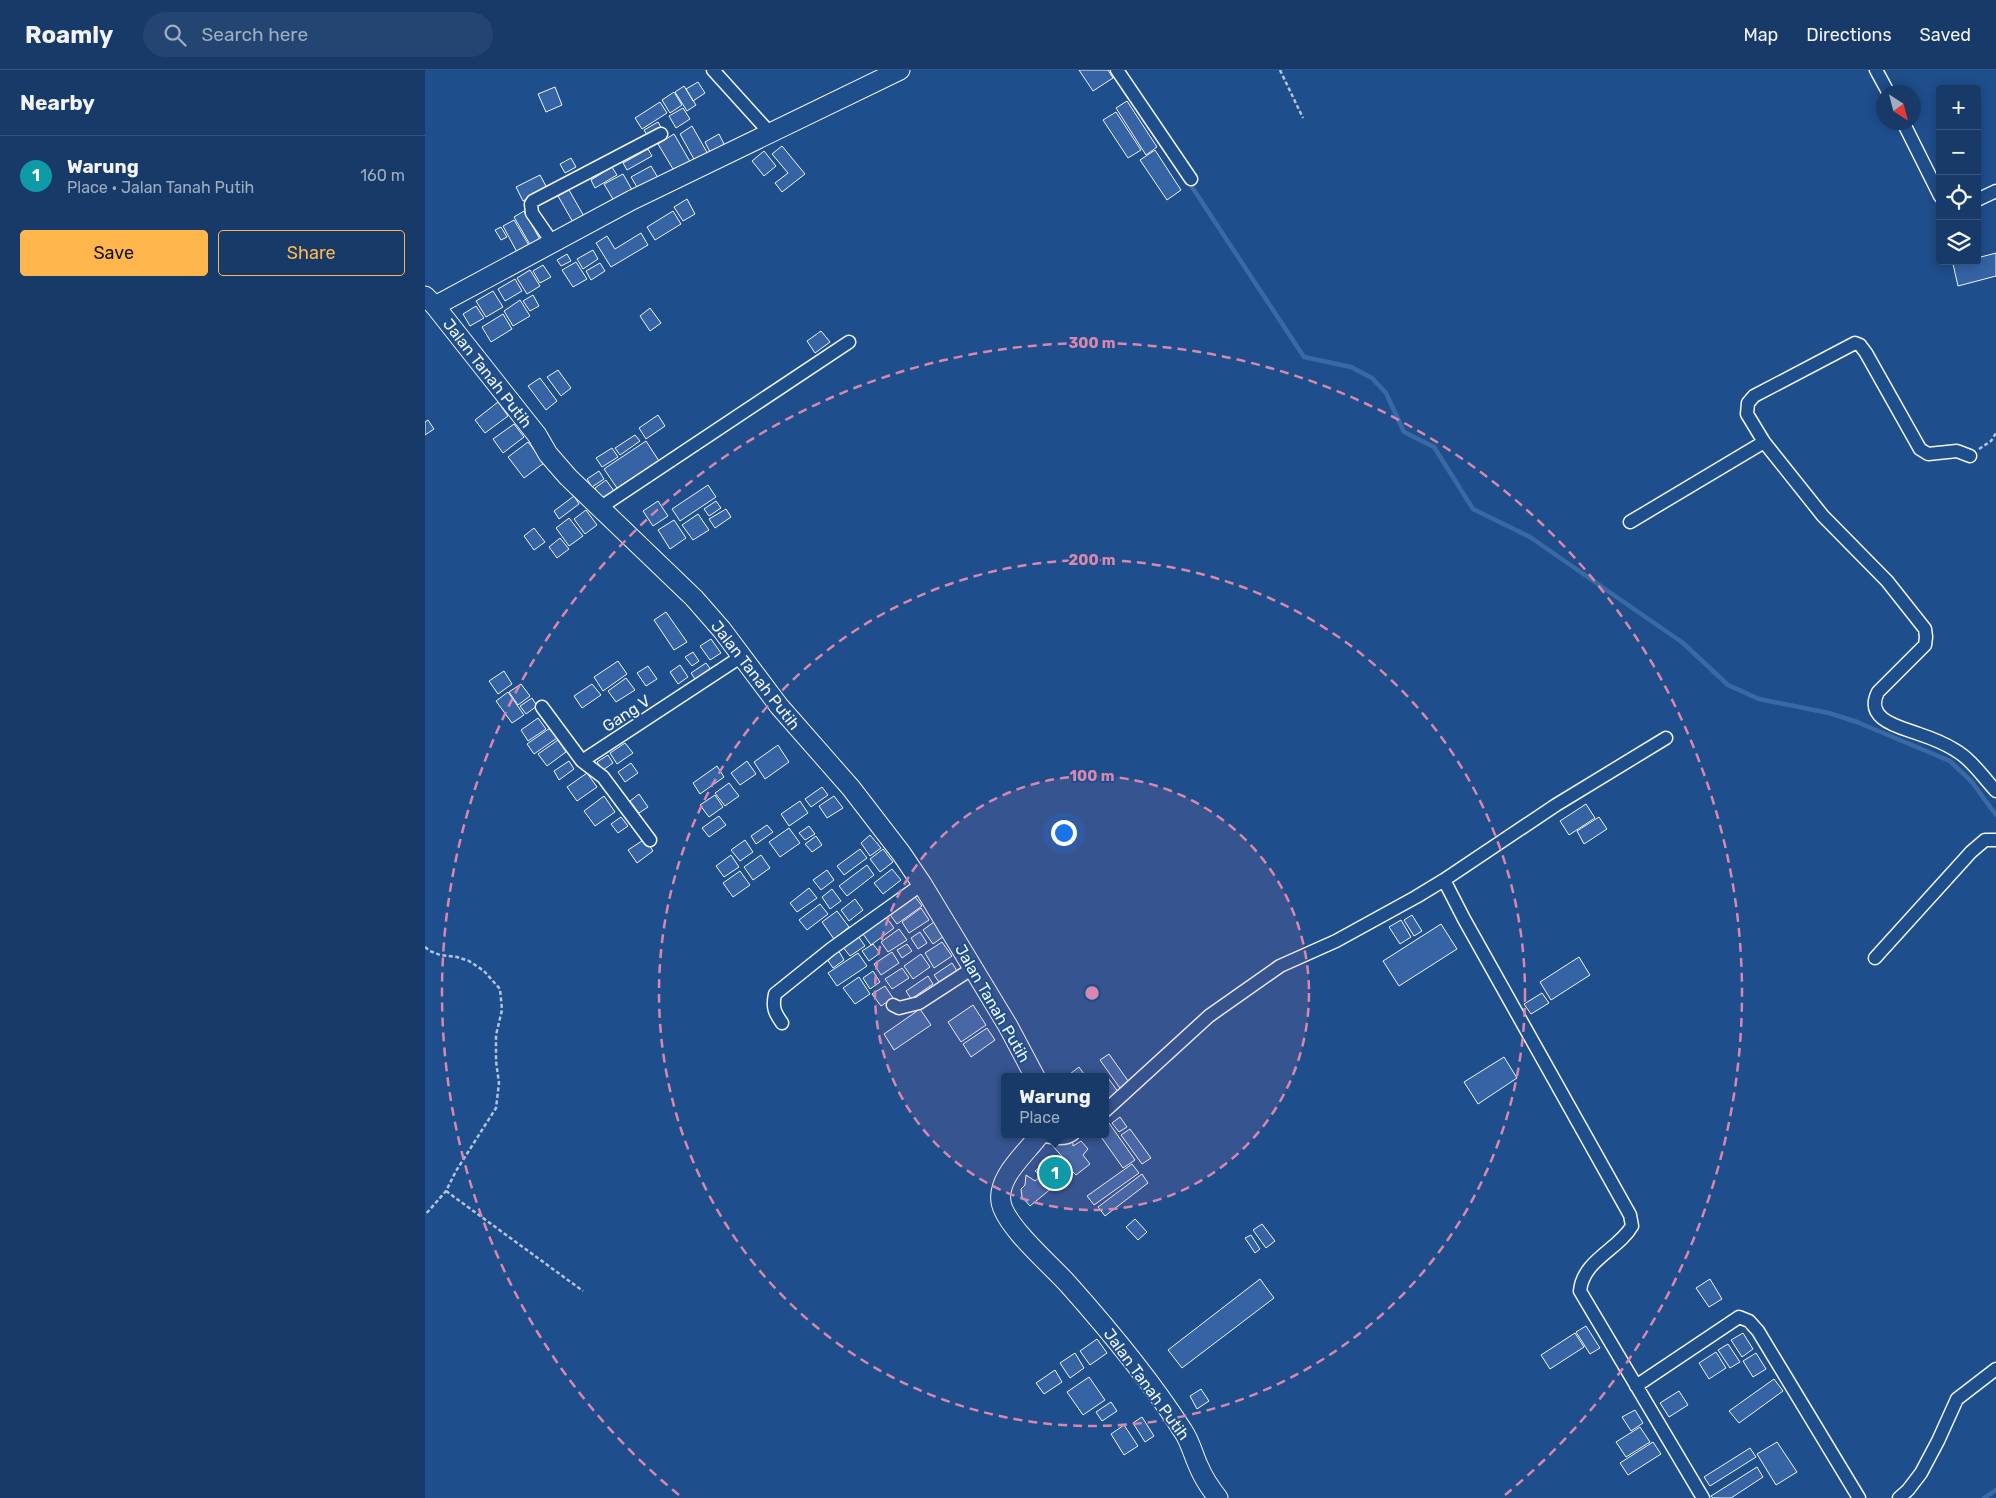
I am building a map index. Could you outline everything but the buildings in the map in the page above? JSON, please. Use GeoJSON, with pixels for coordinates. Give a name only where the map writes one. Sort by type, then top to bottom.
{"type":"FeatureCollection","features":[{"type":"Feature","properties":{"kind":"street"},"geometry":{"type":"LineString","coordinates":[[713,70],[770,133]]}},
{"type":"Feature","properties":{"kind":"street"},"geometry":{"type":"LineString","coordinates":[[430,301],[552,242],[632,200],[901,70]]}},
{"type":"Feature","properties":{"kind":"street"},"geometry":{"type":"LineString","coordinates":[[1117,70],[1191,179]]}},
{"type":"Feature","properties":{"kind":"street"},"geometry":{"type":"LineString","coordinates":[[1877,70],[1884,85]]}},
{"type":"Feature","properties":{"kind":"street"},"geometry":{"type":"LineString","coordinates":[[1907,130],[1936,188]]}},
{"type":"Feature","properties":{"kind":"street"},"geometry":{"type":"LineString","coordinates":[[552,242],[532,213],[531,204],[533,201],[661,134]]}},
{"type":"Feature","properties":{"kind":"street"},"geometry":{"type":"LineString","coordinates":[[1981,198],[1996,191]]}},
{"type":"Feature","properties":{"kind":"street","name":"Jalan Tanah Putih"},"geometry":{"type":"LineString","coordinates":[[430,301],[537,435],[548,454],[568,477],[694,598],[742,656],[779,706],[851,788],[901,853],[922,884],[973,968],[1033,1073]]}},
{"type":"Feature","properties":{"kind":"street"},"geometry":{"type":"LineString","coordinates":[[601,507],[849,342]]}},
{"type":"Feature","properties":{"kind":"street"},"geometry":{"type":"LineString","coordinates":[[1970,456],[1957,452],[1928,454],[1920,449],[1866,353],[1855,343],[1754,396],[1748,403],[1747,414],[1764,442],[1823,516],[1887,581],[1925,629],[1925,645],[1878,692],[1875,699],[1875,710],[1885,721],[1894,726],[1945,744],[1957,751],[1967,758],[1996,791]]}},
{"type":"Feature","properties":{"kind":"street"},"geometry":{"type":"LineString","coordinates":[[1630,522],[1764,442]]}},
{"type":"Feature","properties":{"kind":"street","name":"Gang V"},"geometry":{"type":"LineString","coordinates":[[582,761],[742,656]]}},
{"type":"Feature","properties":{"kind":"street"},"geometry":{"type":"LineString","coordinates":[[542,707],[582,761],[603,777],[650,840]]}},
{"type":"Feature","properties":{"kind":"street"},"geometry":{"type":"LineString","coordinates":[[1109,1107],[1209,1016],[1280,966],[1336,941],[1416,897],[1556,805],[1666,738]]}},
{"type":"Feature","properties":{"kind":"street"},"geometry":{"type":"LineString","coordinates":[[1875,958],[1971,852],[1985,840],[1996,840]]}},
{"type":"Feature","properties":{"kind":"street"},"geometry":{"type":"LineString","coordinates":[[1444,880],[1630,1215],[1632,1226],[1626,1235],[1605,1252],[1584,1275],[1580,1291],[1703,1498]]}},
{"type":"Feature","properties":{"kind":"street"},"geometry":{"type":"LineString","coordinates":[[782,1023],[773,1011],[775,994],[831,949],[922,884]]}},
{"type":"Feature","properties":{"kind":"street"},"geometry":{"type":"LineString","coordinates":[[893,1005],[899,1008],[910,1007],[919,1003],[973,968]]}},
{"type":"Feature","properties":{"kind":"street","name":"Jalan Tanah Putih"},"geometry":{"type":"LineString","coordinates":[[1037,1138],[1013,1166],[1003,1187],[1001,1199],[1007,1215],[1045,1262],[1101,1321],[1132,1361],[1184,1432],[1208,1486],[1218,1498]]}},
{"type":"Feature","properties":{"kind":"street"},"geometry":{"type":"LineString","coordinates":[[1636,1386],[1739,1317],[1749,1321],[1758,1331],[1859,1498]]}},
{"type":"Feature","properties":{"kind":"street"},"geometry":{"type":"LineString","coordinates":[[1899,1498],[1921,1473],[1939,1441],[1957,1399],[1996,1369]]}},
{"type":"Feature","properties":{"kind":"path"},"geometry":{"type":"LineString","coordinates":[[1280,70],[1303,118]]}},
{"type":"Feature","properties":{"kind":"path"},"geometry":{"type":"LineString","coordinates":[[1970,456],[1991,441],[1996,433]]}},
{"type":"Feature","properties":{"kind":"path"},"geometry":{"type":"LineString","coordinates":[[425,947],[430,951],[457,958],[477,966],[495,983],[502,995],[502,1010],[496,1036],[499,1083],[496,1108],[456,1171],[446,1191],[425,1215]]}},
{"type":"Feature","properties":{"kind":"path"},"geometry":{"type":"LineString","coordinates":[[446,1191],[583,1291]]}},
{"type":"Feature","properties":{"kind":"waterway"},"geometry":{"type":"LineString","coordinates":[[1188,181],[1304,357],[1351,367],[1372,378],[1386,393],[1404,432],[1434,447],[1473,509],[1530,537],[1683,643],[1728,685],[1759,699],[1829,713],[1857,722],[1950,761],[1972,782],[1996,815]]}},
{"type":"Feature","properties":{"kind":"waterway"},"geometry":{"type":"LineString","coordinates":[[1984,1498],[1996,1490]]}},
{"type":"Feature","properties":{"kind":"place","name":"Warung"},"geometry":{"type":"Point","coordinates":[1055,1173]}}]}
